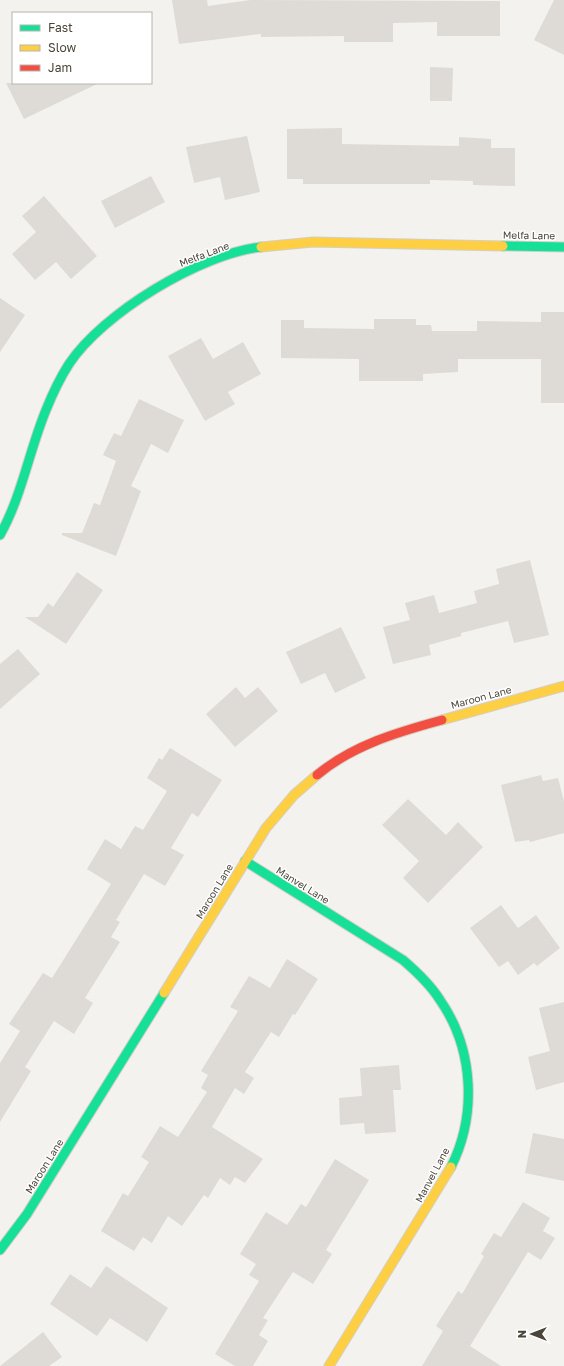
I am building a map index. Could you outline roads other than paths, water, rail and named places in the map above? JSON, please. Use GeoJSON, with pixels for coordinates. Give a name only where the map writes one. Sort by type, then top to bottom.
{"type":"FeatureCollection","features":[{"type":"Feature","properties":{"kind":"street","name":"Melfa Lane"},"geometry":{"type":"LineString","coordinates":[[0,535],[10,517],[46,410],[69,364],[102,328],[150,290],[179,275],[220,258],[255,248],[314,242],[564,247]]}},
{"type":"Feature","properties":{"kind":"street","name":"Maroon Lane"},"geometry":{"type":"LineString","coordinates":[[0,1250],[27,1214],[266,828],[294,795],[322,771],[354,750],[403,731],[564,686]]}},
{"type":"Feature","properties":{"kind":"street","name":"Manvel Lane"},"geometry":{"type":"LineString","coordinates":[[245,861],[403,960],[427,982],[440,998],[459,1036],[465,1061],[469,1086],[469,1112],[462,1141],[455,1159],[432,1202],[398,1253],[329,1366]]}}]}
